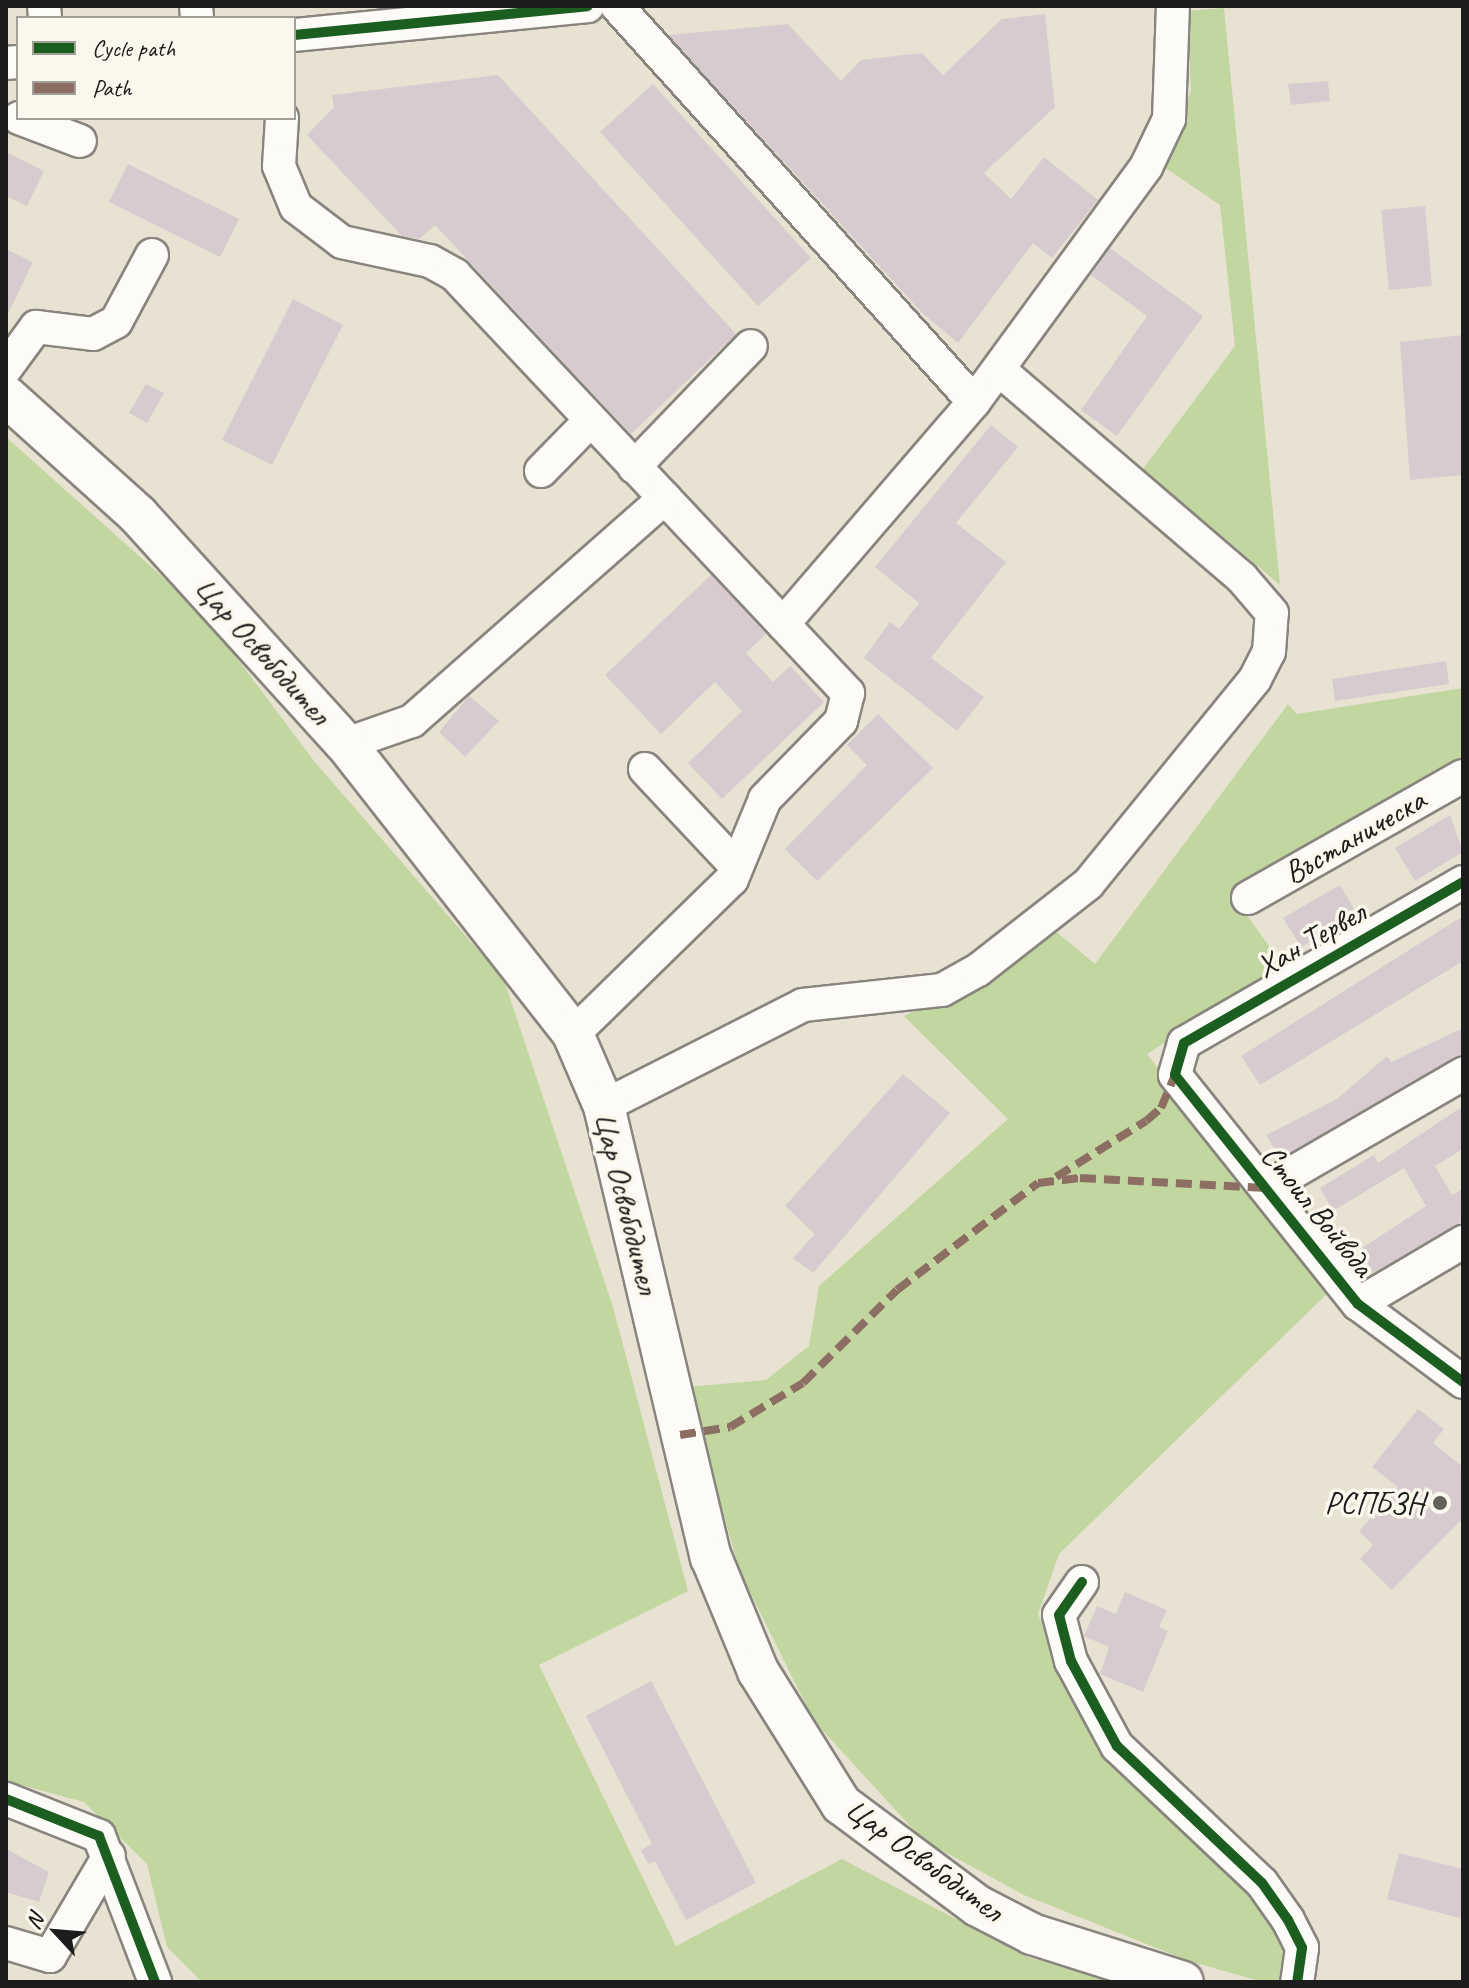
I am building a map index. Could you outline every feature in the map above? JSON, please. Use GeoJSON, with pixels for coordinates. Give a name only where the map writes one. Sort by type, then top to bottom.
{"type":"FeatureCollection","features":[{"type":"Feature","properties":{"kind":"main road","name":"Цар Освободител"},"geometry":{"type":"LineString","coordinates":[[6,396],[138,515],[346,744],[573,1034],[604,1106],[711,1557],[758,1671],[841,1804],[1019,1927],[1183,1982]]}},
{"type":"Feature","properties":{"kind":"street"},"geometry":{"type":"LineString","coordinates":[[296,34],[335,20],[588,6]]}},
{"type":"Feature","properties":{"kind":"street"},"geometry":{"type":"LineString","coordinates":[[617,6],[974,402]]}},
{"type":"Feature","properties":{"kind":"street"},"geometry":{"type":"LineString","coordinates":[[783,624],[1002,372],[1146,167],[1169,119],[1173,6]]}},
{"type":"Feature","properties":{"kind":"street"},"geometry":{"type":"LineString","coordinates":[[6,91],[16,114]]}},
{"type":"Feature","properties":{"kind":"street"},"geometry":{"type":"LineString","coordinates":[[23,120],[80,141]]}},
{"type":"Feature","properties":{"kind":"street"},"geometry":{"type":"LineString","coordinates":[[282,120],[279,166],[296,207],[342,242],[430,261],[455,275],[848,693],[841,721],[765,799],[735,865],[732,879],[573,1034]]}},
{"type":"Feature","properties":{"kind":"street"},"geometry":{"type":"LineString","coordinates":[[6,368],[36,327],[93,334],[116,322],[152,255]]}},
{"type":"Feature","properties":{"kind":"street"},"geometry":{"type":"LineString","coordinates":[[634,467],[751,346]]}},
{"type":"Feature","properties":{"kind":"street"},"geometry":{"type":"LineString","coordinates":[[604,1106],[803,1005],[942,990],[978,970],[1088,884],[1255,679],[1269,652],[1272,613],[1242,578],[1002,372]]}},
{"type":"Feature","properties":{"kind":"street"},"geometry":{"type":"LineString","coordinates":[[541,471],[590,421]]}},
{"type":"Feature","properties":{"kind":"street"},"geometry":{"type":"LineString","coordinates":[[346,744],[412,721],[665,498]]}},
{"type":"Feature","properties":{"kind":"street"},"geometry":{"type":"LineString","coordinates":[[645,769],[735,865]]}},
{"type":"Feature","properties":{"kind":"street","name":"Въстаническа"},"geometry":{"type":"LineString","coordinates":[[1248,898],[1463,776]]}},
{"type":"Feature","properties":{"kind":"street","name":"Хан Тервел"},"geometry":{"type":"LineString","coordinates":[[1184,1043],[1463,882]]}},
{"type":"Feature","properties":{"kind":"street","name":"Стоил Войвода"},"geometry":{"type":"LineString","coordinates":[[1184,1043],[1175,1075],[1358,1304],[1463,1382]]}},
{"type":"Feature","properties":{"kind":"street"},"geometry":{"type":"LineString","coordinates":[[1266,1188],[1463,1074]]}},
{"type":"Feature","properties":{"kind":"street"},"geometry":{"type":"LineString","coordinates":[[1358,1304],[1458,1253]]}},
{"type":"Feature","properties":{"kind":"street"},"geometry":{"type":"LineString","coordinates":[[1082,1582],[1059,1615],[1084,1685],[1117,1746],[1262,1883],[1288,1920],[1302,1948],[1297,1982]]}},
{"type":"Feature","properties":{"kind":"street"},"geometry":{"type":"LineString","coordinates":[[6,1799],[76,1822],[99,1836],[155,1982]]}},
{"type":"Feature","properties":{"kind":"street"},"geometry":{"type":"LineString","coordinates":[[6,1943],[50,1956],[109,1856]]}},
{"type":"Feature","properties":{"kind":"green space"},"geometry":{"type":"Polygon","coordinates":[[[1224,8],[1280,585],[1143,469],[1235,346],[1220,205],[1164,167],[1191,90],[1187,11],[1224,8]]]}},
{"type":"Feature","properties":{"kind":"green space"},"geometry":{"type":"Polygon","coordinates":[[[6,437],[203,613],[314,761],[504,980],[613,1307],[688,1591],[539,1665],[676,1946],[842,1859],[1030,1958],[1118,1982],[202,1982],[167,1947],[147,1864],[84,1802],[6,1781],[6,437]]]}},
{"type":"Feature","properties":{"kind":"green space"},"geometry":{"type":"Polygon","coordinates":[[[1463,688],[1463,758],[1231,893],[1284,967],[1147,1054],[1330,1291],[1059,1554],[1038,1614],[1067,1684],[1285,1935],[1289,1982],[1263,1982],[1189,1961],[1024,1895],[923,1840],[814,1721],[740,1572],[687,1387],[766,1380],[809,1346],[819,1286],[1008,1119],[904,1016],[981,980],[1048,925],[1095,964],[1288,704],[1297,714],[1463,688]]]}},
{"type":"Feature","properties":{"kind":"building"},"geometry":{"type":"Polygon","coordinates":[[[1045,14],[1055,107],[984,173],[1011,199],[1044,157],[1098,200],[1052,258],[1033,243],[958,343],[923,314],[668,35],[788,24],[841,81],[861,60],[922,53],[943,75],[1002,19],[1045,14]]]}},
{"type":"Feature","properties":{"kind":"building"},"geometry":{"type":"Polygon","coordinates":[[[498,75],[736,334],[631,434],[435,225],[419,239],[402,236],[307,135],[334,107],[332,95],[498,75]]]}},
{"type":"Feature","properties":{"kind":"building"},"geometry":{"type":"Polygon","coordinates":[[[1328,81],[1330,101],[1291,105],[1288,84],[1328,81]]]}},
{"type":"Feature","properties":{"kind":"building"},"geometry":{"type":"Polygon","coordinates":[[[653,84],[811,258],[758,306],[600,132],[653,84]]]}},
{"type":"Feature","properties":{"kind":"building"},"geometry":{"type":"Polygon","coordinates":[[[6,152],[44,171],[27,206],[6,196],[6,152]]]}},
{"type":"Feature","properties":{"kind":"building"},"geometry":{"type":"Polygon","coordinates":[[[128,164],[239,219],[220,257],[109,202],[128,164]]]}},
{"type":"Feature","properties":{"kind":"building"},"geometry":{"type":"Polygon","coordinates":[[[1425,206],[1432,286],[1389,290],[1381,210],[1425,206]]]}},
{"type":"Feature","properties":{"kind":"building"},"geometry":{"type":"Polygon","coordinates":[[[1110,248],[1203,316],[1117,436],[1081,410],[1147,316],[1091,275],[1110,248]]]}},
{"type":"Feature","properties":{"kind":"building"},"geometry":{"type":"Polygon","coordinates":[[[6,249],[33,262],[6,318],[6,249]]]}},
{"type":"Feature","properties":{"kind":"building"},"geometry":{"type":"Polygon","coordinates":[[[293,299],[343,325],[272,465],[222,440],[293,299]]]}},
{"type":"Feature","properties":{"kind":"building"},"geometry":{"type":"Polygon","coordinates":[[[1463,335],[1463,475],[1410,480],[1400,342],[1463,335]]]}},
{"type":"Feature","properties":{"kind":"building"},"geometry":{"type":"Polygon","coordinates":[[[146,384],[164,393],[147,423],[129,413],[146,384]]]}},
{"type":"Feature","properties":{"kind":"building"},"geometry":{"type":"Polygon","coordinates":[[[991,425],[1018,447],[956,523],[1006,562],[931,658],[984,697],[957,731],[864,658],[890,622],[899,629],[919,603],[875,567],[991,425]]]}},
{"type":"Feature","properties":{"kind":"building"},"geometry":{"type":"Polygon","coordinates":[[[711,575],[766,634],[746,653],[773,682],[790,666],[824,702],[722,799],[688,763],[742,711],[715,682],[661,734],[605,675],[711,575]]]}},
{"type":"Feature","properties":{"kind":"building"},"geometry":{"type":"Polygon","coordinates":[[[1446,661],[1449,684],[1335,701],[1332,679],[1446,661]]]}},
{"type":"Feature","properties":{"kind":"building"},"geometry":{"type":"Polygon","coordinates":[[[469,696],[499,721],[465,757],[439,732],[469,696]]]}},
{"type":"Feature","properties":{"kind":"building"},"geometry":{"type":"Polygon","coordinates":[[[878,714],[933,768],[817,881],[785,849],[867,765],[847,745],[878,714]]]}},
{"type":"Feature","properties":{"kind":"building"},"geometry":{"type":"Polygon","coordinates":[[[1450,815],[1463,852],[1415,881],[1395,848],[1450,815]]]}},
{"type":"Feature","properties":{"kind":"building"},"geometry":{"type":"Polygon","coordinates":[[[1340,885],[1357,914],[1301,947],[1283,918],[1340,885]]]}},
{"type":"Feature","properties":{"kind":"building"},"geometry":{"type":"Polygon","coordinates":[[[1463,916],[1463,961],[1260,1085],[1241,1056],[1463,916]]]}},
{"type":"Feature","properties":{"kind":"building"},"geometry":{"type":"Polygon","coordinates":[[[1463,1028],[1463,1055],[1280,1158],[1266,1135],[1337,1099],[1387,1056],[1391,1062],[1463,1028]]]}},
{"type":"Feature","properties":{"kind":"building"},"geometry":{"type":"Polygon","coordinates":[[[903,1074],[950,1113],[813,1273],[793,1258],[815,1234],[785,1206],[903,1074]]]}},
{"type":"Feature","properties":{"kind":"building"},"geometry":{"type":"Polygon","coordinates":[[[1463,1106],[1463,1149],[1435,1166],[1452,1195],[1463,1189],[1463,1221],[1373,1273],[1359,1250],[1426,1206],[1404,1168],[1333,1211],[1320,1188],[1374,1155],[1378,1163],[1463,1106]]]}},
{"type":"Feature","properties":{"kind":"building"},"geometry":{"type":"Polygon","coordinates":[[[1418,1409],[1444,1429],[1433,1443],[1463,1467],[1463,1518],[1392,1590],[1360,1559],[1373,1545],[1359,1531],[1398,1487],[1372,1467],[1418,1409]]]}},
{"type":"Feature","properties":{"kind":"building"},"geometry":{"type":"Polygon","coordinates":[[[1125,1592],[1167,1610],[1159,1627],[1168,1631],[1143,1692],[1100,1674],[1109,1647],[1084,1636],[1097,1606],[1116,1614],[1125,1592]]]}},
{"type":"Feature","properties":{"kind":"building"},"geometry":{"type":"Polygon","coordinates":[[[651,1681],[756,1883],[686,1920],[655,1861],[648,1864],[641,1850],[652,1844],[586,1716],[651,1681]]]}},
{"type":"Feature","properties":{"kind":"building"},"geometry":{"type":"Polygon","coordinates":[[[6,1849],[49,1872],[39,1902],[6,1892],[6,1849]]]}},
{"type":"Feature","properties":{"kind":"building"},"geometry":{"type":"Polygon","coordinates":[[[1399,1853],[1463,1869],[1463,1919],[1387,1899],[1399,1853]]]}},
{"type":"Feature","properties":{"kind":"marked path"},"geometry":{"type":"LineString","coordinates":[[1056,1177],[1146,1121],[1161,1108],[1175,1075]]}},
{"type":"Feature","properties":{"kind":"marked path"},"geometry":{"type":"LineString","coordinates":[[680,1435],[730,1427],[803,1383],[897,1290],[1038,1183],[1080,1178],[1266,1188]]}},
{"type":"Feature","properties":{"kind":"cycle path"},"geometry":{"type":"LineString","coordinates":[[296,35],[588,6]]}},
{"type":"Feature","properties":{"kind":"cycle path"},"geometry":{"type":"LineString","coordinates":[[1463,882],[1184,1043],[1175,1075],[1358,1304],[1463,1382]]}},
{"type":"Feature","properties":{"kind":"cycle path"},"geometry":{"type":"LineString","coordinates":[[1082,1582],[1059,1615],[1071,1661],[1117,1746],[1262,1883],[1288,1920],[1302,1948],[1297,1982]]}},
{"type":"Feature","properties":{"kind":"cycle path"},"geometry":{"type":"LineString","coordinates":[[6,1799],[99,1836],[155,1982]]}},
{"type":"Feature","properties":{"kind":"place","name":"РСПБЗН"},"geometry":{"type":"Point","coordinates":[1440,1503]}}]}
